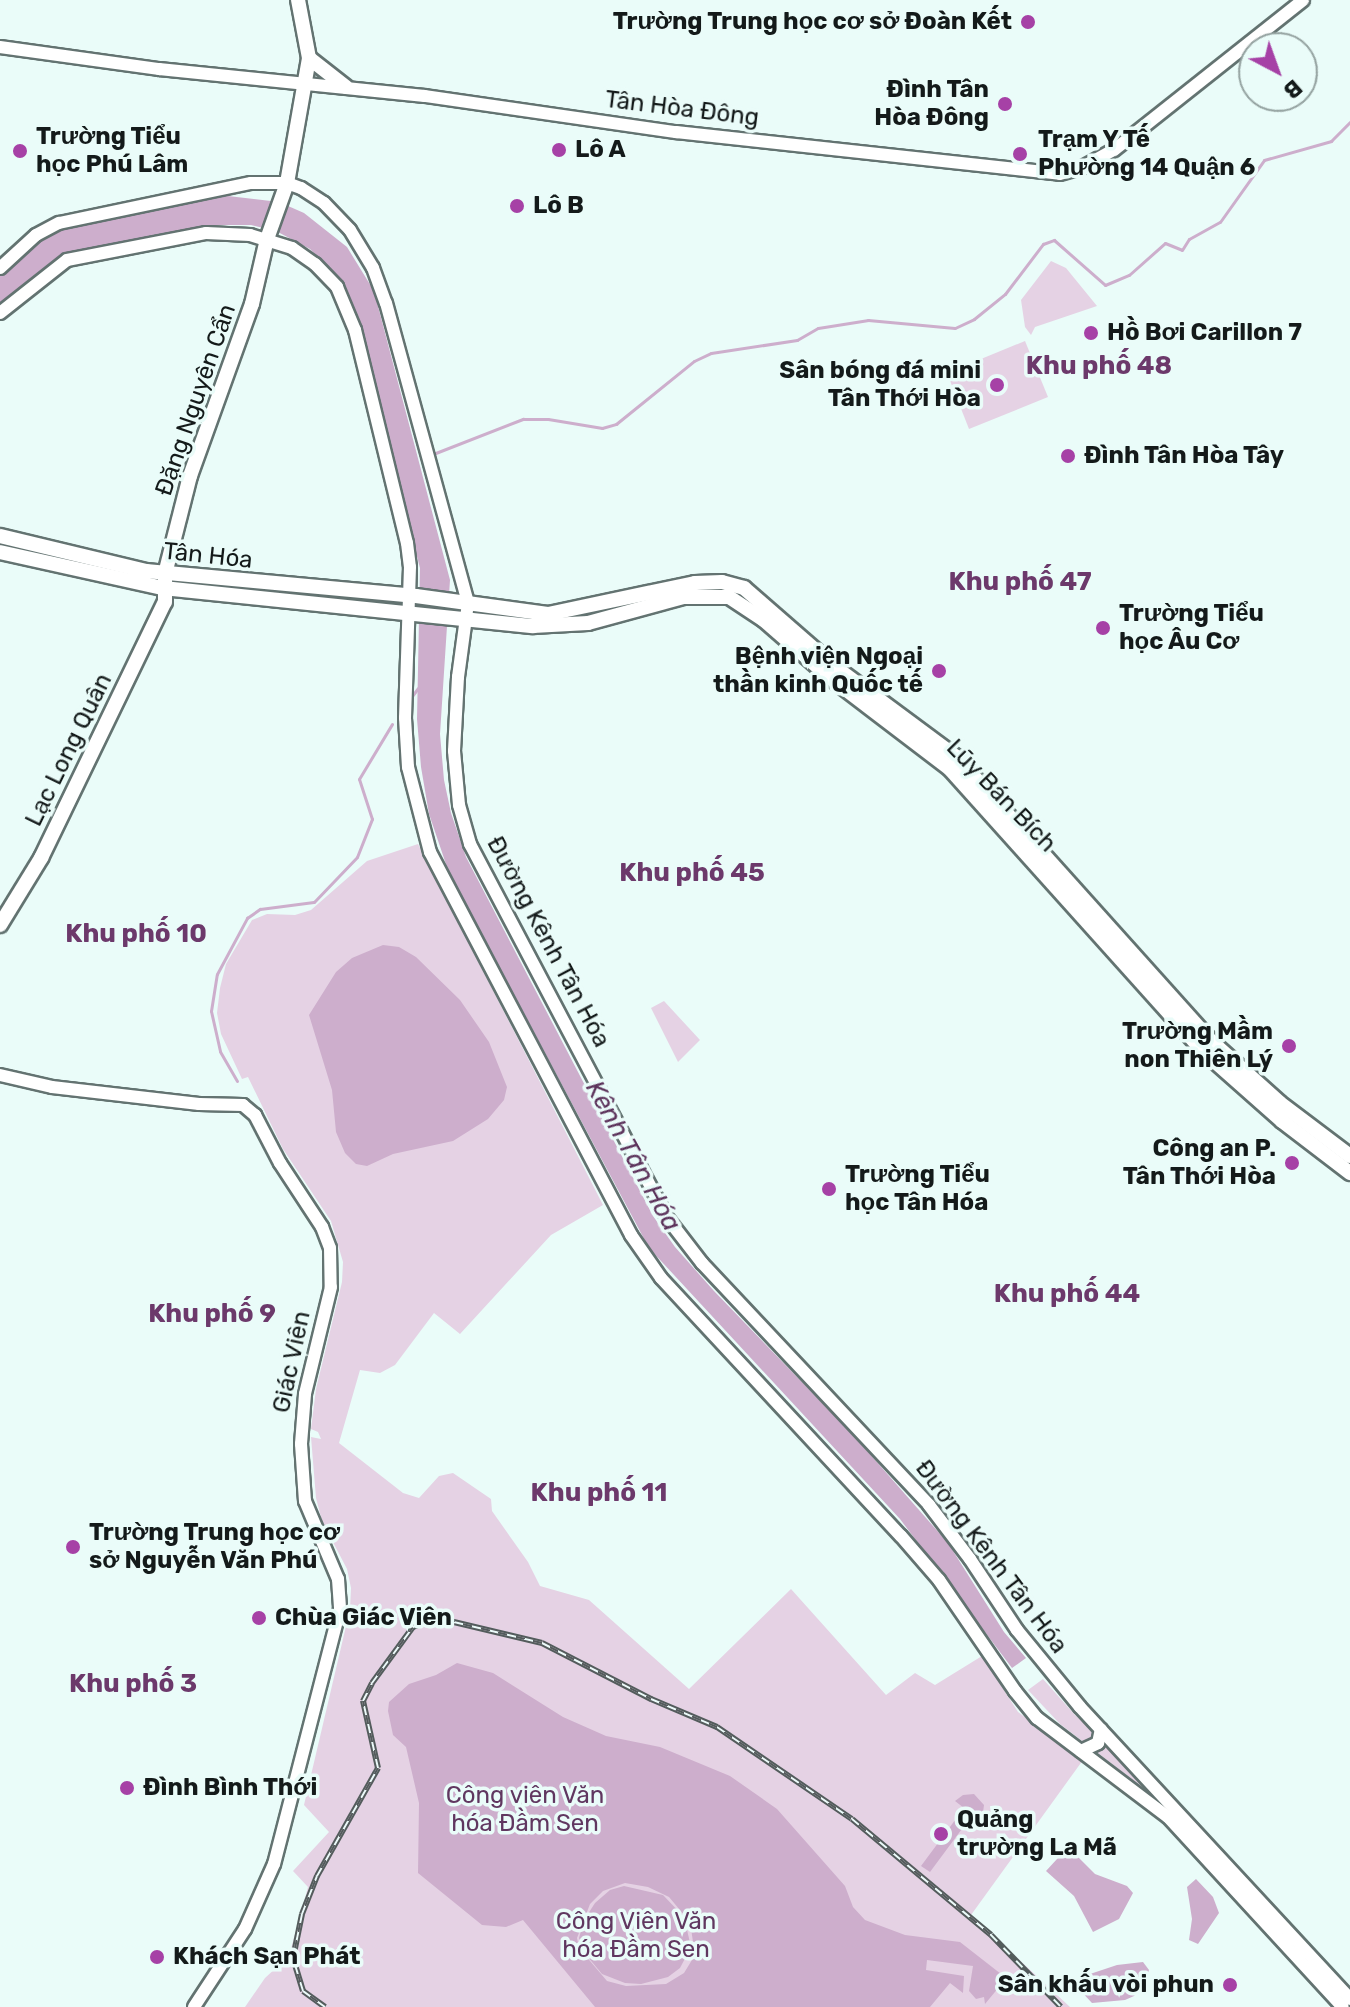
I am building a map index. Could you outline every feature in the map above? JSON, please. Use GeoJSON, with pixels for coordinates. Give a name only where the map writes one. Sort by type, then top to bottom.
{"type":"FeatureCollection","features":[{"type":"Feature","properties":{"kind":"main road"},"geometry":{"type":"LineString","coordinates":[[287,183],[309,58],[298,0]]}},
{"type":"Feature","properties":{"kind":"main road"},"geometry":{"type":"LineString","coordinates":[[309,58],[346,87]]}},
{"type":"Feature","properties":{"kind":"main road","name":"Đặng Nguyên Cẩn"},"geometry":{"type":"LineString","coordinates":[[164,581],[190,476],[252,304],[267,239],[287,183]]}},
{"type":"Feature","properties":{"kind":"main road","name":"Tân Hóa"},"geometry":{"type":"LineString","coordinates":[[0,536],[164,581],[412,596],[464,603]]}},
{"type":"Feature","properties":{"kind":"main road","name":"Tân Hóa"},"geometry":{"type":"LineString","coordinates":[[0,552],[164,581],[462,619]]}},
{"type":"Feature","properties":{"kind":"main road","name":"Lạc Long Quân"},"geometry":{"type":"LineString","coordinates":[[0,925],[41,858],[94,752],[165,602],[164,581]]}},
{"type":"Feature","properties":{"kind":"main road","name":"Lũy Bán Bích"},"geometry":{"type":"LineString","coordinates":[[464,603],[548,614],[695,583],[722,582],[744,588],[835,667],[956,757],[1212,1042],[1280,1103],[1350,1156]]}},
{"type":"Feature","properties":{"kind":"main road","name":"Lũy Bán Bích"},"geometry":{"type":"LineString","coordinates":[[462,619],[558,625],[588,623],[684,597],[718,595],[740,602],[828,676],[950,769],[1203,1051],[1282,1121],[1350,1173]]}},
{"type":"Feature","properties":{"kind":"street","name":"Tân Hòa Đông"},"geometry":{"type":"LineString","coordinates":[[0,47],[346,87],[676,132],[1060,174],[1081,168],[1114,150],[1303,0]]}},
{"type":"Feature","properties":{"kind":"street","name":"Đường Kênh Tân Hóa"},"geometry":{"type":"LineString","coordinates":[[0,268],[36,235],[59,223],[251,183],[287,183],[324,203],[350,230],[373,268],[386,303],[464,603],[454,751],[459,805],[470,844],[668,1219],[715,1277],[913,1486],[970,1559],[1017,1630],[1101,1729],[1350,1999]]}},
{"type":"Feature","properties":{"kind":"street"},"geometry":{"type":"LineString","coordinates":[[0,313],[55,266],[74,258],[206,233],[230,232],[267,239],[292,248],[315,264],[337,287],[348,308],[407,543],[412,596],[408,767],[430,852],[631,1235],[661,1278],[939,1580],[1029,1709],[1168,1817],[1343,2007]]}},
{"type":"Feature","properties":{"kind":"street","name":"Giác Viên"},"geometry":{"type":"LineString","coordinates":[[0,1075],[67,1089],[243,1105],[255,1115],[280,1163],[322,1227],[330,1248],[331,1287],[305,1394],[301,1444],[305,1501],[338,1579],[340,1609],[274,1864],[245,1929],[194,2007]]}},
{"type":"Feature","properties":{"kind":"street"},"geometry":{"type":"LineString","coordinates":[[1081,1751],[1098,1743],[1101,1729]]}},
{"type":"Feature","properties":{"kind":"green space"},"geometry":{"type":"Polygon","coordinates":[[[1051,261],[1066,268],[1097,306],[1035,327],[1031,335],[1025,327],[1021,300],[1051,261]]]}},
{"type":"Feature","properties":{"kind":"green space","name":"Sân bóng đá mini Tân Thới Hòa"},"geometry":{"type":"Polygon","coordinates":[[[1025,341],[1048,397],[969,429],[947,373],[1025,341]]]}},
{"type":"Feature","properties":{"kind":"green space","name":"Công viên Văn hóa Đầm Sen"},"geometry":{"type":"Polygon","coordinates":[[[418,844],[603,1205],[551,1235],[460,1334],[434,1313],[395,1365],[380,1373],[360,1370],[339,1443],[403,1493],[419,1498],[439,1476],[453,1473],[491,1499],[492,1511],[528,1562],[540,1586],[589,1600],[689,1689],[791,1589],[886,1695],[915,1673],[935,1685],[982,1656],[1018,1712],[1083,1760],[971,1915],[1070,2007],[245,2007],[265,1978],[289,1956],[308,1887],[293,1871],[329,1832],[304,1805],[350,1609],[351,1588],[347,1569],[322,1521],[316,1498],[311,1437],[321,1439],[318,1432],[311,1429],[316,1389],[342,1282],[343,1262],[331,1221],[283,1149],[248,1077],[242,1079],[221,1034],[217,1013],[220,988],[226,964],[252,920],[267,914],[295,915],[311,910],[367,861],[418,844]]]}},
{"type":"Feature","properties":{"kind":"green space"},"geometry":{"type":"Polygon","coordinates":[[[664,1001],[700,1040],[678,1062],[651,1008],[664,1001]]]}},
{"type":"Feature","properties":{"kind":"green space"},"geometry":{"type":"Polygon","coordinates":[[[1043,1679],[1075,1715],[1144,1776],[1159,1800],[1060,1724],[1028,1690],[1043,1679]]]}},
{"type":"Feature","properties":{"kind":"shaded area"},"geometry":{"type":"Polygon","coordinates":[[[228,196],[279,202],[304,213],[347,247],[374,291],[450,580],[440,734],[451,813],[466,857],[653,1216],[675,1247],[714,1291],[854,1436],[948,1543],[1004,1632],[1026,1658],[1012,1668],[900,1519],[649,1248],[449,873],[429,814],[421,767],[417,719],[420,568],[356,323],[331,271],[310,249],[276,231],[251,225],[211,225],[66,255],[53,261],[0,306],[0,270],[47,230],[228,196]]]}},
{"type":"Feature","properties":{"kind":"shaded area"},"geometry":{"type":"Polygon","coordinates":[[[383,945],[399,947],[416,957],[460,1000],[489,1042],[507,1087],[504,1100],[488,1119],[453,1141],[393,1154],[367,1166],[356,1164],[345,1153],[336,1132],[332,1090],[309,1015],[336,972],[352,958],[383,945]]]}},
{"type":"Feature","properties":{"kind":"shaded area"},"geometry":{"type":"Polygon","coordinates":[[[457,1663],[493,1673],[563,1717],[606,1736],[660,1747],[730,1776],[777,1809],[845,1886],[853,1907],[865,1920],[905,1935],[960,1942],[1001,1974],[1004,1981],[985,2004],[984,1997],[976,1999],[969,1991],[973,1966],[927,1960],[926,1970],[964,1976],[963,1993],[950,1983],[930,2007],[595,2007],[523,1920],[506,1927],[482,1925],[418,1873],[419,1803],[406,1747],[393,1735],[388,1711],[389,1702],[409,1684],[436,1675],[457,1663]],[[625,1883],[603,1891],[590,1904],[577,1938],[579,1948],[607,1981],[626,1986],[666,1984],[684,1973],[695,1955],[690,1922],[669,1897],[648,1887],[625,1883]]]}},
{"type":"Feature","properties":{"kind":"shaded area"},"geometry":{"type":"Polygon","coordinates":[[[974,1794],[984,1805],[982,1820],[973,1814],[930,1872],[921,1866],[964,1808],[955,1801],[963,1795],[974,1794]]]}},
{"type":"Feature","properties":{"kind":"shaded area"},"geometry":{"type":"Polygon","coordinates":[[[1068,1847],[1095,1874],[1127,1886],[1133,1893],[1119,1919],[1093,1932],[1074,1896],[1046,1871],[1068,1847]]]}},
{"type":"Feature","properties":{"kind":"shaded area"},"geometry":{"type":"Polygon","coordinates":[[[1196,1879],[1213,1897],[1219,1913],[1198,1944],[1189,1940],[1192,1919],[1187,1887],[1196,1879]]]}},
{"type":"Feature","properties":{"kind":"shaded area","name":"Công Viên Văn hóa Đầm Sen"},"geometry":{"type":"Polygon","coordinates":[[[624,1886],[663,1895],[684,1917],[691,1947],[680,1968],[668,1977],[641,1984],[625,1983],[602,1974],[582,1950],[579,1938],[584,1920],[595,1903],[610,1890],[624,1886]]]}},
{"type":"Feature","properties":{"kind":"shaded area"},"geometry":{"type":"Polygon","coordinates":[[[1143,1962],[1149,1970],[1146,1979],[1134,1996],[1125,2000],[1092,2003],[1078,1988],[1077,1980],[1084,1976],[1117,1965],[1143,1962]]]}},
{"type":"Feature","properties":{"kind":"waterway"},"geometry":{"type":"LineString","coordinates":[[433,454],[523,419],[548,419],[602,428],[616,424],[694,361],[711,353],[797,340],[818,328],[868,320],[955,328],[974,319],[1005,294],[1043,244],[1054,240],[1105,285],[1129,275],[1165,243],[1182,250],[1189,239],[1220,222],[1264,160],[1331,141],[1350,122]]}},
{"type":"Feature","properties":{"kind":"waterway"},"geometry":{"type":"LineString","coordinates":[[412,696],[418,688]]}},
{"type":"Feature","properties":{"kind":"waterway"},"geometry":{"type":"LineString","coordinates":[[237,1081],[220,1051],[211,1011],[217,974],[247,918],[260,909],[314,902],[357,857],[372,819],[359,779],[392,724]]}},
{"type":"Feature","properties":{"kind":"railway"},"geometry":{"type":"LineString","coordinates":[[325,2007],[303,1991],[293,1958],[302,1914],[317,1876],[378,1768],[363,1701],[372,1683],[413,1627],[437,1618],[542,1643],[651,1699],[717,1727],[852,1819],[991,1935],[1061,2007]]}},
{"type":"Feature","properties":{"kind":"place","name":"Trường Trung học cơ sở Đoàn Kết"},"geometry":{"type":"Point","coordinates":[1028,22]}},
{"type":"Feature","properties":{"kind":"place","name":"Đình Tân Hòa Đông"},"geometry":{"type":"Point","coordinates":[1005,104]}},
{"type":"Feature","properties":{"kind":"place","name":"Lô A"},"geometry":{"type":"Point","coordinates":[559,150]}},
{"type":"Feature","properties":{"kind":"place","name":"Trường Tiểu học Phú Lâm"},"geometry":{"type":"Point","coordinates":[20,151]}},
{"type":"Feature","properties":{"kind":"place","name":"Trạm Y Tế Phường 14 Quận 6"},"geometry":{"type":"Point","coordinates":[1020,154]}},
{"type":"Feature","properties":{"kind":"place","name":"Lô B"},"geometry":{"type":"Point","coordinates":[517,206]}},
{"type":"Feature","properties":{"kind":"place","name":"Hồ Bơi Carillon 7"},"geometry":{"type":"Point","coordinates":[1091,333]}},
{"type":"Feature","properties":{"kind":"place","name":"Sân bóng đá mini Tân Thới Hòa"},"geometry":{"type":"Point","coordinates":[997,385]}},
{"type":"Feature","properties":{"kind":"place","name":"Đình Tân Hòa Tây"},"geometry":{"type":"Point","coordinates":[1068,456]}},
{"type":"Feature","properties":{"kind":"place","name":"Trường Tiểu học Âu Cơ"},"geometry":{"type":"Point","coordinates":[1103,628]}},
{"type":"Feature","properties":{"kind":"place","name":"Bệnh viện Ngoại thần kinh Quốc tế"},"geometry":{"type":"Point","coordinates":[939,671]}},
{"type":"Feature","properties":{"kind":"place","name":"Trường Mầm non Thiên Lý"},"geometry":{"type":"Point","coordinates":[1289,1046]}},
{"type":"Feature","properties":{"kind":"place","name":"Công an P. Tân Thới Hòa"},"geometry":{"type":"Point","coordinates":[1292,1163]}},
{"type":"Feature","properties":{"kind":"place","name":"Trường Tiểu học Tân Hóa"},"geometry":{"type":"Point","coordinates":[829,1189]}},
{"type":"Feature","properties":{"kind":"place","name":"Trường Trung học cơ sở Nguyễn Văn Phú"},"geometry":{"type":"Point","coordinates":[73,1547]}},
{"type":"Feature","properties":{"kind":"place","name":"Chùa Giác Viên"},"geometry":{"type":"Point","coordinates":[259,1618]}},
{"type":"Feature","properties":{"kind":"place","name":"Đình Bình Thới"},"geometry":{"type":"Point","coordinates":[127,1788]}},
{"type":"Feature","properties":{"kind":"place","name":"Quảng trường La Mã"},"geometry":{"type":"Point","coordinates":[941,1834]}},
{"type":"Feature","properties":{"kind":"place","name":"Khách Sạn Phát"},"geometry":{"type":"Point","coordinates":[157,1957]}},
{"type":"Feature","properties":{"kind":"place","name":"Sân khấu vòi phun"},"geometry":{"type":"Point","coordinates":[1230,1985]}},
{"type":"Feature","properties":{"kind":"district","name":"Khu phố 48"},"geometry":{"type":"Point","coordinates":[1099,366]}},
{"type":"Feature","properties":{"kind":"district","name":"Khu phố 47"},"geometry":{"type":"Point","coordinates":[1020,582]}},
{"type":"Feature","properties":{"kind":"district","name":"Khu phố 45"},"geometry":{"type":"Point","coordinates":[692,873]}},
{"type":"Feature","properties":{"kind":"district","name":"Khu phố 10"},"geometry":{"type":"Point","coordinates":[136,934]}},
{"type":"Feature","properties":{"kind":"district","name":"Khu phố 44"},"geometry":{"type":"Point","coordinates":[1067,1294]}},
{"type":"Feature","properties":{"kind":"district","name":"Khu phố 9"},"geometry":{"type":"Point","coordinates":[212,1314]}},
{"type":"Feature","properties":{"kind":"district","name":"Khu phố 11"},"geometry":{"type":"Point","coordinates":[599,1493]}},
{"type":"Feature","properties":{"kind":"district","name":"Khu phố 3"},"geometry":{"type":"Point","coordinates":[133,1684]}},
{"type":"Feature","properties":{"kind":"water label","name":"Kênh Tân Hóa"},"geometry":{"type":"Point","coordinates":[633,1156]}}]}
